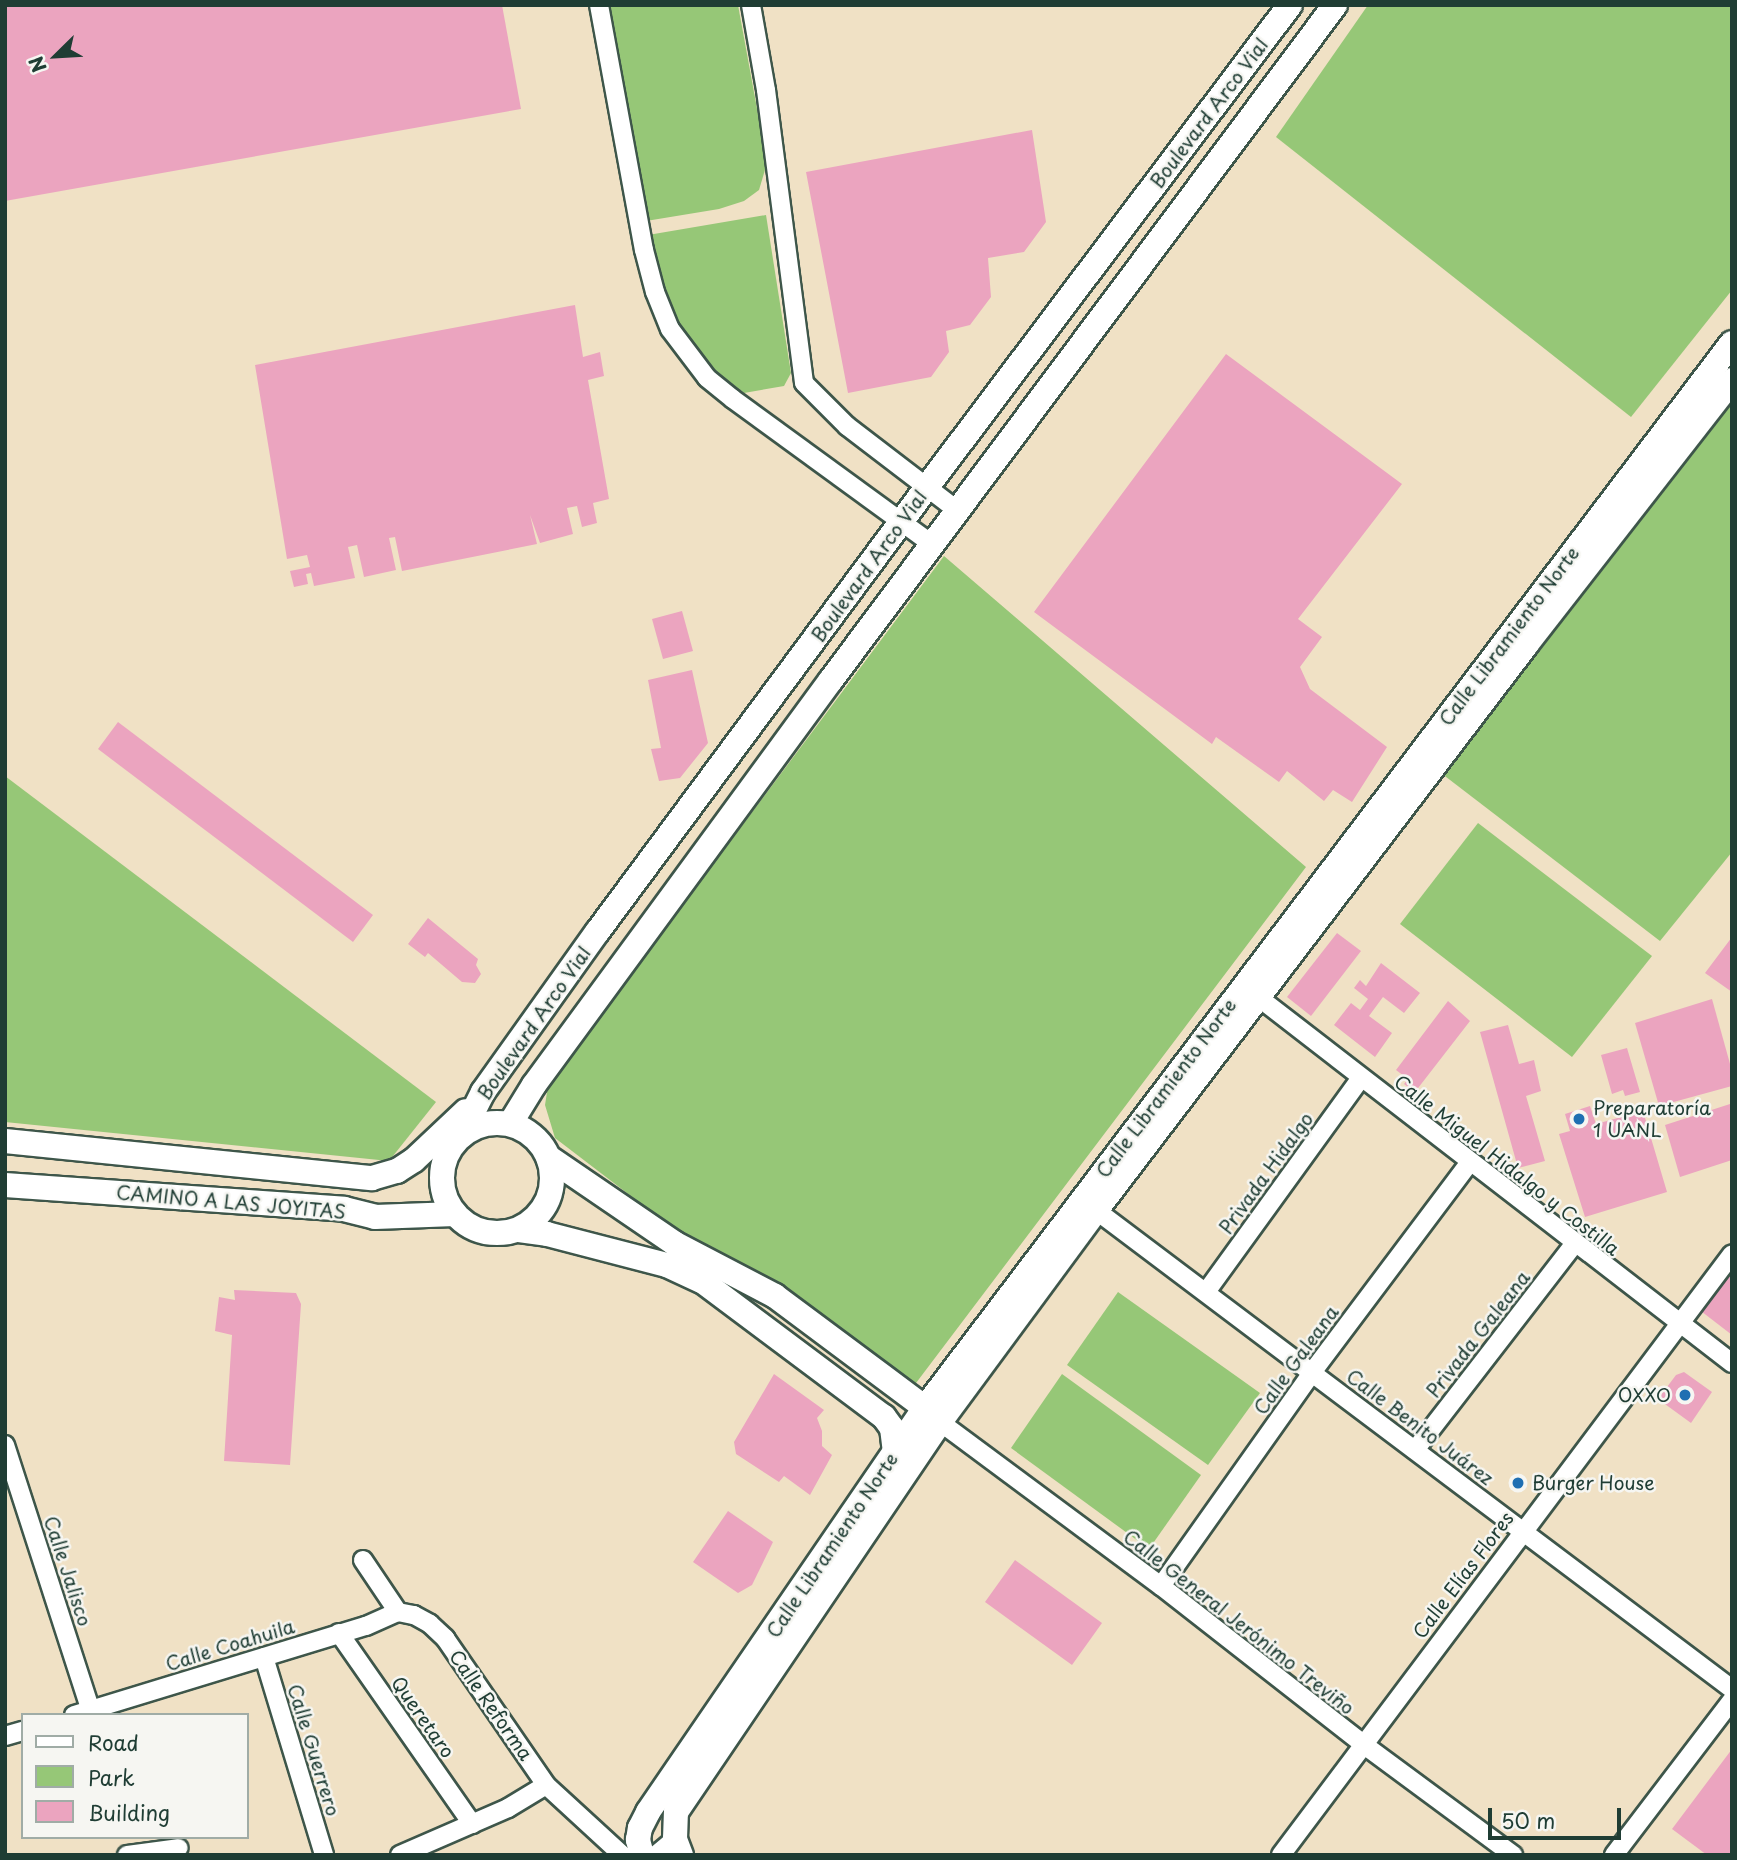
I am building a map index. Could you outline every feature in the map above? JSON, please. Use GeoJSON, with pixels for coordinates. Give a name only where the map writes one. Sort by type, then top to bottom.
{"type":"FeatureCollection","features":[{"type":"Feature","properties":{"kind":"street"},"geometry":{"type":"LineString","coordinates":[[599,5],[644,250],[654,292],[670,329],[707,378],[932,544]]}},
{"type":"Feature","properties":{"kind":"street"},"geometry":{"type":"LineString","coordinates":[[751,5],[766,90],[804,383],[847,426],[957,510]]}},
{"type":"Feature","properties":{"kind":"street","name":"Boulevard Arco Vial"},"geometry":{"type":"LineString","coordinates":[[461,1136],[483,1092],[927,487],[1290,5]]}},
{"type":"Feature","properties":{"kind":"street","name":"Boulevard Arco Vial"},"geometry":{"type":"LineString","coordinates":[[510,1124],[534,1085],[957,510],[1335,5]]}},
{"type":"Feature","properties":{"kind":"street"},"geometry":{"type":"LineString","coordinates":[[1265,39],[1294,60]]}},
{"type":"Feature","properties":{"kind":"street","name":"Calle Libramiento Norte"},"geometry":{"type":"LineString","coordinates":[[678,1847],[676,1812],[932,1415],[1623,504],[1727,378],[1732,342]]}},
{"type":"Feature","properties":{"kind":"street","name":"Calle Miguel Hidalgo y Costilla"},"geometry":{"type":"LineString","coordinates":[[1251,992],[1732,1363]]}},
{"type":"Feature","properties":{"kind":"street","name":"Privada Hidalgo"},"geometry":{"type":"LineString","coordinates":[[1206,1292],[1361,1078]]}},
{"type":"Feature","properties":{"kind":"street"},"geometry":{"type":"LineString","coordinates":[[5,1141],[372,1178],[397,1171],[414,1160],[447,1131],[483,1092]]}},
{"type":"Feature","properties":{"kind":"street"},"geometry":{"type":"LineString","coordinates":[[548,1157],[551,1191],[545,1207],[534,1221],[519,1230],[502,1234],[468,1226],[455,1214],[446,1200],[442,1183],[443,1165],[450,1149],[461,1136],[476,1127],[492,1123],[510,1124],[533,1136],[548,1157],[674,1243],[775,1296],[932,1415]]}},
{"type":"Feature","properties":{"kind":"street","name":"Calle Galeana"},"geometry":{"type":"LineString","coordinates":[[1161,1586],[1313,1371],[1469,1162]]}},
{"type":"Feature","properties":{"kind":"street","name":"CAMINO A LAS JOYITAS"},"geometry":{"type":"LineString","coordinates":[[5,1185],[344,1209],[375,1217],[455,1214]]}},
{"type":"Feature","properties":{"kind":"street","name":"Calle Benito Juárez"},"geometry":{"type":"LineString","coordinates":[[1089,1205],[1732,1689]]}},
{"type":"Feature","properties":{"kind":"street"},"geometry":{"type":"LineString","coordinates":[[519,1230],[547,1234],[667,1265],[702,1281],[754,1295],[932,1415]]}},
{"type":"Feature","properties":{"kind":"street","name":"Privada Galeana"},"geometry":{"type":"LineString","coordinates":[[1415,1450],[1574,1243]]}},
{"type":"Feature","properties":{"kind":"street","name":"Calle Elías Flores"},"geometry":{"type":"LineString","coordinates":[[1281,1855],[1732,1254]]}},
{"type":"Feature","properties":{"kind":"street"},"geometry":{"type":"LineString","coordinates":[[702,1281],[884,1417],[892,1428],[895,1453]]}},
{"type":"Feature","properties":{"kind":"street","name":"Calle Libramiento Norte"},"geometry":{"type":"LineString","coordinates":[[642,1854],[638,1840],[640,1828],[648,1812],[895,1453],[932,1415]]}},
{"type":"Feature","properties":{"kind":"street","name":"Calle General Jerónimo Treviño"},"geometry":{"type":"LineString","coordinates":[[932,1415],[1513,1855]]}},
{"type":"Feature","properties":{"kind":"street","name":"Calle Jalisco"},"geometry":{"type":"LineString","coordinates":[[5,1445],[86,1713]]}},
{"type":"Feature","properties":{"kind":"street"},"geometry":{"type":"LineString","coordinates":[[363,1560],[398,1612]]}},
{"type":"Feature","properties":{"kind":"street","name":"Calle Coahuila"},"geometry":{"type":"LineString","coordinates":[[86,1713],[131,1706],[264,1657],[374,1623],[398,1612]]}},
{"type":"Feature","properties":{"kind":"street","name":"Calle Reforma"},"geometry":{"type":"LineString","coordinates":[[398,1612],[422,1619],[445,1638],[546,1785],[622,1855]]}},
{"type":"Feature","properties":{"kind":"street","name":"Queretaro"},"geometry":{"type":"LineString","coordinates":[[339,1633],[472,1824]]}},
{"type":"Feature","properties":{"kind":"street","name":"Calle Guerrero"},"geometry":{"type":"LineString","coordinates":[[264,1657],[324,1855]]}},
{"type":"Feature","properties":{"kind":"street"},"geometry":{"type":"LineString","coordinates":[[1614,1855],[1732,1700]]}},
{"type":"Feature","properties":{"kind":"street"},"geometry":{"type":"LineString","coordinates":[[400,1855],[472,1824],[546,1785]]}},
{"type":"Feature","properties":{"kind":"street"},"geometry":{"type":"LineString","coordinates":[[134,1850],[178,1847]]}},
{"type":"Feature","properties":{"kind":"street"},"geometry":{"type":"LineString","coordinates":[[656,1855],[678,1847]]}},
{"type":"Feature","properties":{"kind":"green space"},"geometry":{"type":"Polygon","coordinates":[[[604,5],[738,5],[767,163],[759,190],[744,201],[719,209],[646,221],[604,5]]]}},
{"type":"Feature","properties":{"kind":"green space"},"geometry":{"type":"Polygon","coordinates":[[[1368,5],[1732,5],[1732,290],[1631,417],[1276,137],[1368,5]]]}},
{"type":"Feature","properties":{"kind":"green space"},"geometry":{"type":"Polygon","coordinates":[[[766,215],[791,373],[784,386],[744,393],[709,366],[675,326],[658,291],[648,235],[766,215]]]}},
{"type":"Feature","properties":{"kind":"green space"},"geometry":{"type":"Polygon","coordinates":[[[1732,396],[1732,852],[1660,941],[1437,770],[1732,396]]]}},
{"type":"Feature","properties":{"kind":"green space"},"geometry":{"type":"Polygon","coordinates":[[[944,556],[1306,867],[913,1387],[786,1287],[708,1255],[555,1138],[545,1105],[548,1086],[559,1070],[944,556]]]}},
{"type":"Feature","properties":{"kind":"green space"},"geometry":{"type":"Polygon","coordinates":[[[5,776],[436,1102],[389,1161],[5,1122],[5,776]]]}},
{"type":"Feature","properties":{"kind":"green space"},"geometry":{"type":"Polygon","coordinates":[[[1478,823],[1652,956],[1572,1057],[1400,924],[1478,823]]]}},
{"type":"Feature","properties":{"kind":"green space"},"geometry":{"type":"Polygon","coordinates":[[[1118,1292],[1260,1393],[1208,1465],[1067,1365],[1118,1292]]]}},
{"type":"Feature","properties":{"kind":"green space"},"geometry":{"type":"Polygon","coordinates":[[[1062,1374],[1201,1475],[1149,1549],[1011,1448],[1062,1374]]]}},
{"type":"Feature","properties":{"kind":"building"},"geometry":{"type":"Polygon","coordinates":[[[5,5],[502,5],[521,109],[5,201],[5,5]]]}},
{"type":"Feature","properties":{"kind":"building"},"geometry":{"type":"Polygon","coordinates":[[[1032,130],[1046,222],[1024,252],[988,258],[991,297],[970,325],[946,331],[949,352],[931,377],[848,393],[806,172],[1032,130]]]}},
{"type":"Feature","properties":{"kind":"building"},"geometry":{"type":"Polygon","coordinates":[[[575,305],[583,357],[600,352],[604,376],[588,380],[609,499],[593,503],[597,523],[582,527],[577,506],[567,508],[573,534],[540,543],[530,515],[537,544],[402,571],[395,537],[389,538],[396,570],[364,577],[357,545],[348,547],[355,578],[314,586],[311,573],[306,574],[308,584],[294,587],[290,571],[310,567],[307,555],[287,559],[255,365],[575,305]]]}},
{"type":"Feature","properties":{"kind":"building"},"geometry":{"type":"Polygon","coordinates":[[[1226,354],[1402,484],[1298,619],[1322,637],[1300,667],[1310,689],[1387,747],[1352,802],[1333,790],[1324,801],[1287,771],[1279,782],[1216,737],[1212,744],[1034,612],[1226,354]]]}},
{"type":"Feature","properties":{"kind":"building"},"geometry":{"type":"Polygon","coordinates":[[[682,611],[693,651],[663,659],[652,619],[682,611]]]}},
{"type":"Feature","properties":{"kind":"building"},"geometry":{"type":"Polygon","coordinates":[[[692,670],[708,743],[680,778],[659,781],[651,749],[661,748],[648,680],[692,670]]]}},
{"type":"Feature","properties":{"kind":"building"},"geometry":{"type":"Polygon","coordinates":[[[118,722],[373,915],[353,942],[98,749],[118,722]]]}},
{"type":"Feature","properties":{"kind":"building"},"geometry":{"type":"Polygon","coordinates":[[[428,918],[478,959],[476,965],[481,974],[475,983],[462,982],[428,953],[425,957],[408,944],[428,918]]]}},
{"type":"Feature","properties":{"kind":"building"},"geometry":{"type":"Polygon","coordinates":[[[1337,933],[1361,951],[1311,1016],[1287,997],[1337,933]]]}},
{"type":"Feature","properties":{"kind":"building"},"geometry":{"type":"Polygon","coordinates":[[[1732,937],[1732,992],[1705,973],[1732,937]]]}},
{"type":"Feature","properties":{"kind":"building"},"geometry":{"type":"Polygon","coordinates":[[[1381,963],[1420,993],[1404,1013],[1383,997],[1369,1016],[1392,1033],[1375,1057],[1334,1025],[1351,1003],[1360,1010],[1368,999],[1354,988],[1360,980],[1366,986],[1381,963]]]}},
{"type":"Feature","properties":{"kind":"building"},"geometry":{"type":"Polygon","coordinates":[[[1712,999],[1732,1071],[1732,1086],[1659,1106],[1635,1023],[1712,999]]]}},
{"type":"Feature","properties":{"kind":"building"},"geometry":{"type":"Polygon","coordinates":[[[1448,1001],[1470,1021],[1415,1092],[1404,1084],[1408,1079],[1396,1070],[1448,1001]]]}},
{"type":"Feature","properties":{"kind":"building"},"geometry":{"type":"Polygon","coordinates":[[[1508,1025],[1519,1064],[1534,1060],[1541,1091],[1526,1096],[1545,1161],[1518,1168],[1480,1032],[1508,1025]]]}},
{"type":"Feature","properties":{"kind":"building"},"geometry":{"type":"Polygon","coordinates":[[[1627,1048],[1640,1092],[1625,1096],[1623,1090],[1612,1094],[1601,1055],[1627,1048]]]}},
{"type":"Feature","properties":{"kind":"building"},"geometry":{"type":"Polygon","coordinates":[[[1730,1104],[1732,1160],[1680,1177],[1665,1125],[1730,1104]]]}},
{"type":"Feature","properties":{"kind":"building"},"geometry":{"type":"Polygon","coordinates":[[[1590,1106],[1596,1124],[1643,1111],[1667,1192],[1585,1217],[1559,1134],[1570,1131],[1565,1114],[1590,1106]]]}},
{"type":"Feature","properties":{"kind":"building"},"geometry":{"type":"Polygon","coordinates":[[[1732,1264],[1732,1335],[1697,1308],[1732,1264]]]}},
{"type":"Feature","properties":{"kind":"building"},"geometry":{"type":"Polygon","coordinates":[[[234,1290],[296,1293],[301,1304],[290,1465],[224,1461],[232,1335],[215,1331],[219,1297],[235,1300],[234,1290]]]}},
{"type":"Feature","properties":{"kind":"building","name":"OXXO"},"geometry":{"type":"Polygon","coordinates":[[[1684,1372],[1712,1392],[1691,1423],[1658,1399],[1676,1375],[1684,1372]]]}},
{"type":"Feature","properties":{"kind":"building"},"geometry":{"type":"Polygon","coordinates":[[[774,1374],[824,1410],[817,1418],[822,1431],[822,1446],[832,1455],[810,1495],[784,1476],[779,1482],[736,1454],[734,1442],[774,1374]]]}},
{"type":"Feature","properties":{"kind":"building"},"geometry":{"type":"Polygon","coordinates":[[[728,1511],[773,1542],[752,1585],[738,1593],[693,1562],[728,1511]]]}},
{"type":"Feature","properties":{"kind":"building"},"geometry":{"type":"Polygon","coordinates":[[[1015,1560],[1102,1623],[1072,1665],[985,1602],[1015,1560]]]}},
{"type":"Feature","properties":{"kind":"building"},"geometry":{"type":"Polygon","coordinates":[[[1732,1749],[1732,1855],[1707,1855],[1672,1829],[1732,1749]]]}},
{"type":"Feature","properties":{"kind":"place","name":"Preparatoría 1 UANL"},"geometry":{"type":"Point","coordinates":[1579,1119]}},
{"type":"Feature","properties":{"kind":"place","name":"OXXO"},"geometry":{"type":"Point","coordinates":[1685,1395]}},
{"type":"Feature","properties":{"kind":"place","name":"Burger House"},"geometry":{"type":"Point","coordinates":[1518,1483]}}]}
